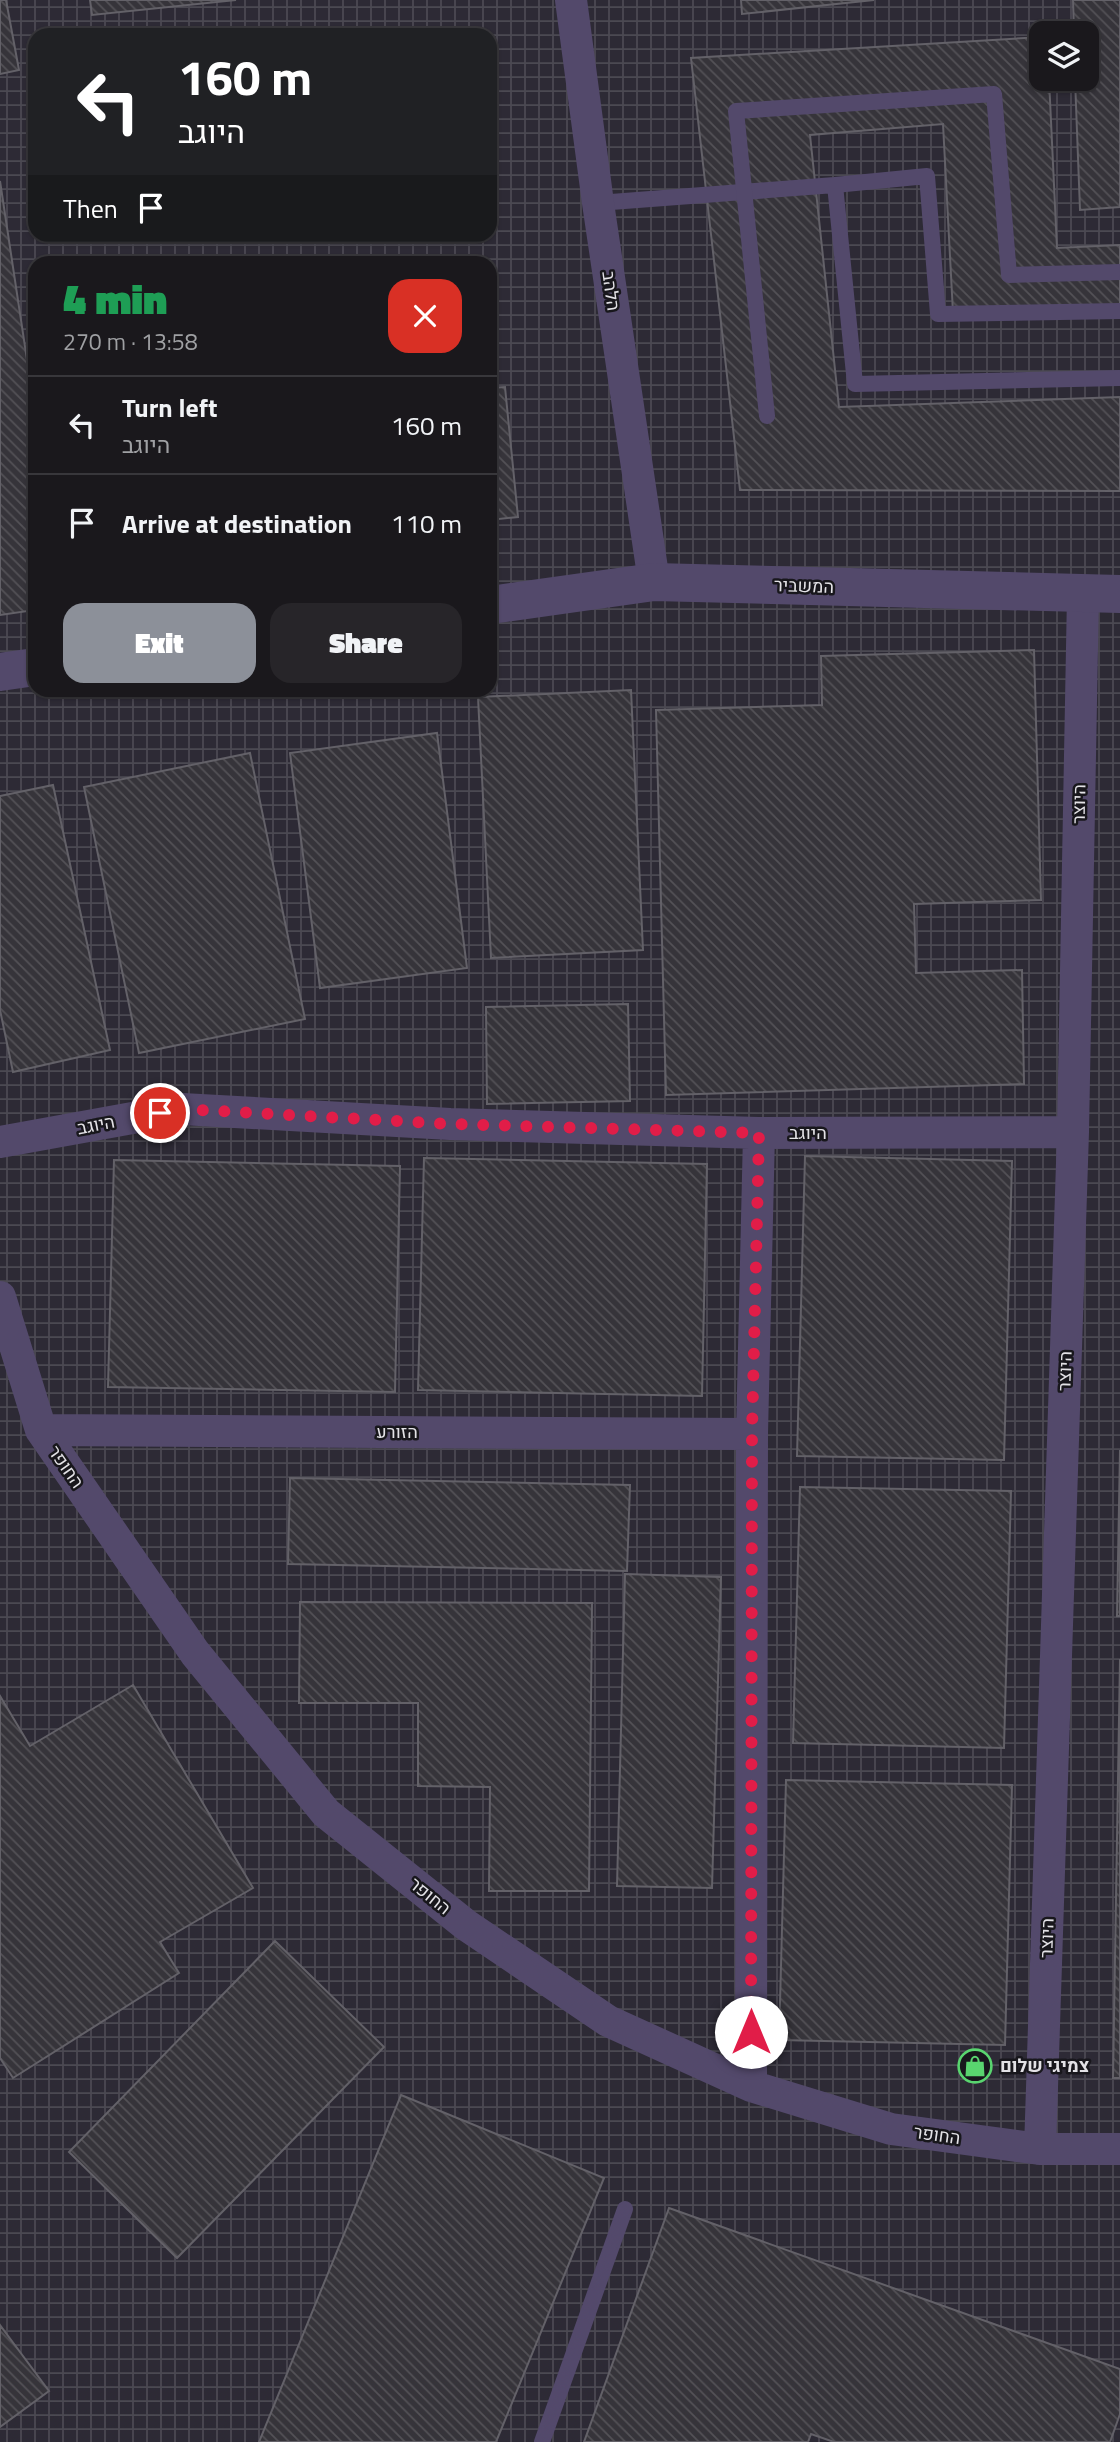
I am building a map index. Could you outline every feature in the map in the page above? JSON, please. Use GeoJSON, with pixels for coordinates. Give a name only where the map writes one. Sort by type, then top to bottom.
{"type":"FeatureCollection","features":[{"type":"Feature","properties":{"kind":"street","name":"הלהב"},"geometry":{"type":"LineString","coordinates":[[571,0],[653,582]]}},
{"type":"Feature","properties":{"kind":"street","name":"המשביר"},"geometry":{"type":"LineString","coordinates":[[497,603],[653,582],[1102,594]]}},
{"type":"Feature","properties":{"kind":"street","name":"היוצר"},"geometry":{"type":"LineString","coordinates":[[1040,2149],[1073,1132],[1102,594]]}},
{"type":"Feature","properties":{"kind":"street"},"geometry":{"type":"LineString","coordinates":[[0,671],[28,668]]}},
{"type":"Feature","properties":{"kind":"street","name":"היוגב"},"geometry":{"type":"LineString","coordinates":[[0,1142],[182,1109],[450,1124],[759,1133],[1073,1132]]}},
{"type":"Feature","properties":{"kind":"street"},"geometry":{"type":"LineString","coordinates":[[751,2086],[752,1433],[759,1133]]}},
{"type":"Feature","properties":{"kind":"street","name":"החופר"},"geometry":{"type":"LineString","coordinates":[[0,1297],[41,1430],[195,1653],[326,1813],[466,1925],[608,2021],[751,2086],[891,2129],[1040,2149],[1120,2149]]}},
{"type":"Feature","properties":{"kind":"street","name":"הזורע"},"geometry":{"type":"LineString","coordinates":[[41,1430],[752,1433]]}},
{"type":"Feature","properties":{"kind":"lane"},"geometry":{"type":"LineString","coordinates":[[767,416],[736,111],[994,94],[1009,275],[1120,272]]}},
{"type":"Feature","properties":{"kind":"lane"},"geometry":{"type":"LineString","coordinates":[[598,203],[927,176],[938,314],[1120,311]]}},
{"type":"Feature","properties":{"kind":"lane"},"geometry":{"type":"LineString","coordinates":[[835,185],[855,384],[1120,378]]}},
{"type":"Feature","properties":{"kind":"lane"},"geometry":{"type":"LineString","coordinates":[[542,2442],[625,2209]]}},
{"type":"Feature","properties":{"kind":"shaded area"},"geometry":{"type":"Polygon","coordinates":[[[0,0],[1120,0],[1120,2442],[0,2442],[0,0]]]}},
{"type":"Feature","properties":{"kind":"building"},"geometry":{"type":"Polygon","coordinates":[[[0,0],[6,0],[19,70],[0,74],[0,0]]]}},
{"type":"Feature","properties":{"kind":"building"},"geometry":{"type":"Polygon","coordinates":[[[90,0],[236,0],[92,15],[90,0]]]}},
{"type":"Feature","properties":{"kind":"building"},"geometry":{"type":"Polygon","coordinates":[[[741,0],[874,0],[742,14],[741,0]]]}},
{"type":"Feature","properties":{"kind":"building"},"geometry":{"type":"Polygon","coordinates":[[[1073,0],[1120,0],[1120,207],[1080,210],[1075,91],[1099,91],[1099,21],[1074,21],[1073,0]]]}},
{"type":"Feature","properties":{"kind":"building"},"geometry":{"type":"Polygon","coordinates":[[[1029,38],[1029,91],[1050,91],[1057,248],[1120,245],[1120,305],[953,313],[943,124],[810,135],[839,407],[1120,397],[1120,491],[740,490],[691,58],[1029,38]]]}},
{"type":"Feature","properties":{"kind":"building"},"geometry":{"type":"Polygon","coordinates":[[[0,181],[28,360],[28,611],[0,615],[0,181]]]}},
{"type":"Feature","properties":{"kind":"building"},"geometry":{"type":"Polygon","coordinates":[[[505,387],[518,517],[497,519],[497,388],[505,387]]]}},
{"type":"Feature","properties":{"kind":"building"},"geometry":{"type":"Polygon","coordinates":[[[1034,650],[1041,900],[914,904],[916,973],[1022,970],[1024,1084],[666,1095],[656,710],[822,705],[821,656],[1034,650]]]}},
{"type":"Feature","properties":{"kind":"building"},"geometry":{"type":"Polygon","coordinates":[[[631,690],[643,950],[491,958],[478,697],[631,690]]]}},
{"type":"Feature","properties":{"kind":"building"},"geometry":{"type":"Polygon","coordinates":[[[437,733],[467,968],[320,988],[290,753],[437,733]]]}},
{"type":"Feature","properties":{"kind":"building"},"geometry":{"type":"Polygon","coordinates":[[[250,753],[305,1019],[139,1053],[84,787],[250,753]]]}},
{"type":"Feature","properties":{"kind":"building"},"geometry":{"type":"Polygon","coordinates":[[[53,785],[110,1050],[13,1072],[0,1010],[0,796],[53,785]]]}},
{"type":"Feature","properties":{"kind":"building"},"geometry":{"type":"Polygon","coordinates":[[[628,1004],[630,1101],[487,1104],[486,1007],[628,1004]]]}},
{"type":"Feature","properties":{"kind":"building"},"geometry":{"type":"Polygon","coordinates":[[[805,1156],[1012,1161],[1004,1460],[797,1456],[805,1156]]]}},
{"type":"Feature","properties":{"kind":"building"},"geometry":{"type":"Polygon","coordinates":[[[424,1158],[707,1164],[702,1396],[418,1390],[424,1158]]]}},
{"type":"Feature","properties":{"kind":"building"},"geometry":{"type":"Polygon","coordinates":[[[114,1160],[400,1166],[395,1392],[108,1387],[114,1160]]]}},
{"type":"Feature","properties":{"kind":"building"},"geometry":{"type":"Polygon","coordinates":[[[1120,1450],[1120,1616],[1117,1616],[1120,1450]]]}},
{"type":"Feature","properties":{"kind":"building"},"geometry":{"type":"Polygon","coordinates":[[[290,1478],[630,1485],[627,1571],[288,1564],[290,1478]]]}},
{"type":"Feature","properties":{"kind":"building"},"geometry":{"type":"Polygon","coordinates":[[[800,1487],[1011,1491],[1004,1748],[793,1743],[800,1487]]]}},
{"type":"Feature","properties":{"kind":"building"},"geometry":{"type":"Polygon","coordinates":[[[625,1574],[721,1577],[712,1888],[617,1886],[625,1574]]]}},
{"type":"Feature","properties":{"kind":"building"},"geometry":{"type":"Polygon","coordinates":[[[300,1602],[592,1603],[589,1891],[489,1891],[490,1787],[418,1786],[418,1703],[299,1703],[300,1602]]]}},
{"type":"Feature","properties":{"kind":"building"},"geometry":{"type":"Polygon","coordinates":[[[1120,1659],[1120,2078],[1113,2078],[1120,1659]]]}},
{"type":"Feature","properties":{"kind":"building"},"geometry":{"type":"Polygon","coordinates":[[[133,1685],[253,1888],[160,1942],[179,1973],[13,2078],[0,2058],[0,1696],[30,1746],[133,1685]]]}},
{"type":"Feature","properties":{"kind":"building"},"geometry":{"type":"Polygon","coordinates":[[[786,1780],[1012,1785],[1005,2045],[779,2040],[786,1780]]]}},
{"type":"Feature","properties":{"kind":"building"},"geometry":{"type":"Polygon","coordinates":[[[275,1941],[384,2047],[177,2258],[69,2152],[275,1941]]]}},
{"type":"Feature","properties":{"kind":"building"},"geometry":{"type":"Polygon","coordinates":[[[401,2095],[604,2178],[496,2442],[259,2442],[401,2095]]]}},
{"type":"Feature","properties":{"kind":"building"},"geometry":{"type":"Polygon","coordinates":[[[669,2208],[1120,2369],[1120,2414],[1110,2442],[834,2442],[811,2434],[808,2442],[584,2442],[669,2208]]]}},
{"type":"Feature","properties":{"kind":"building"},"geometry":{"type":"Polygon","coordinates":[[[0,2325],[49,2391],[0,2427],[0,2325]]]}},
{"type":"Feature","properties":{"kind":"place","name":"צמיגי שלום"},"geometry":{"type":"Point","coordinates":[975,2066]}},
{"type":"Feature","properties":{"kind":"route"},"geometry":{"type":"LineString","coordinates":[[160,1113],[182,1109],[450,1124],[759,1133],[752,1433],[751,2032]]}}]}
